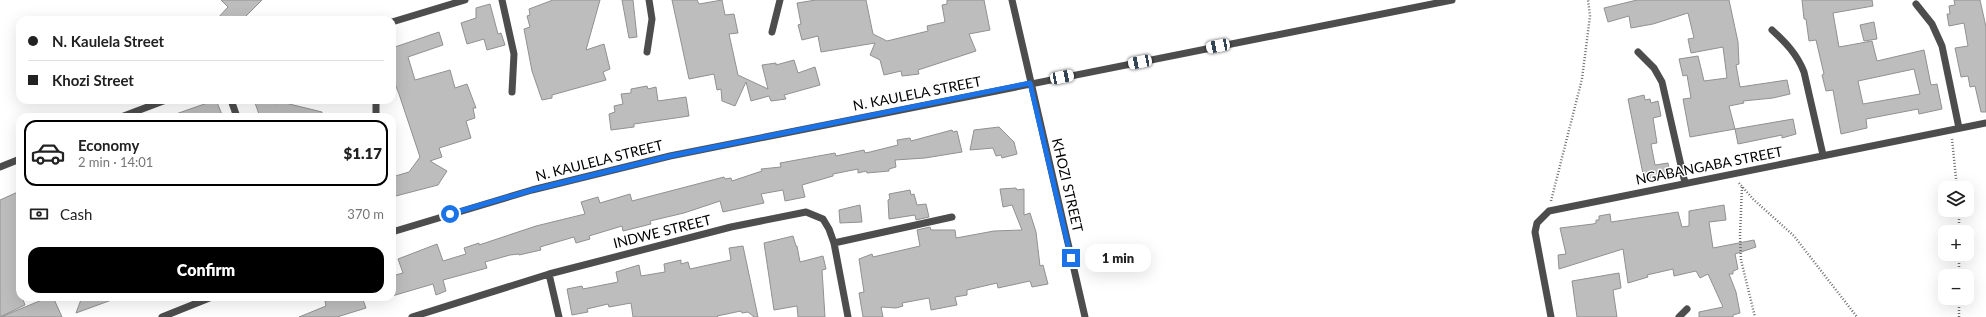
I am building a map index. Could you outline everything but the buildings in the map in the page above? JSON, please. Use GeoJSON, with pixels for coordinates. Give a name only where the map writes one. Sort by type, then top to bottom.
{"type":"FeatureCollection","features":[{"type":"Feature","properties":{"kind":"street"},"geometry":{"type":"LineString","coordinates":[[396,21],[465,0]]}},
{"type":"Feature","properties":{"kind":"street"},"geometry":{"type":"LineString","coordinates":[[502,0],[514,54],[512,92]]}},
{"type":"Feature","properties":{"kind":"street"},"geometry":{"type":"LineString","coordinates":[[647,52],[652,19],[649,0]]}},
{"type":"Feature","properties":{"kind":"street"},"geometry":{"type":"LineString","coordinates":[[772,32],[780,0]]}},
{"type":"Feature","properties":{"kind":"street","name":"KHOZI STREET"},"geometry":{"type":"LineString","coordinates":[[1012,0],[1085,317]]}},
{"type":"Feature","properties":{"kind":"street","name":"N. KAULELA STREET"},"geometry":{"type":"LineString","coordinates":[[396,231],[532,190],[670,156],[1452,0]]}},
{"type":"Feature","properties":{"kind":"street"},"geometry":{"type":"LineString","coordinates":[[1916,4],[1932,24],[1942,46],[1959,128]]}},
{"type":"Feature","properties":{"kind":"street"},"geometry":{"type":"LineString","coordinates":[[1772,30],[1785,42],[1800,60],[1823,155]]}},
{"type":"Feature","properties":{"kind":"street"},"geometry":{"type":"LineString","coordinates":[[1638,52],[1654,68],[1662,82],[1686,183]]}},
{"type":"Feature","properties":{"kind":"street"},"geometry":{"type":"LineString","coordinates":[[132,113],[155,104]]}},
{"type":"Feature","properties":{"kind":"street","name":"NGABANGABA STREET"},"geometry":{"type":"LineString","coordinates":[[1549,211],[1986,123]]}},
{"type":"Feature","properties":{"kind":"street"},"geometry":{"type":"LineString","coordinates":[[0,167],[16,161]]}},
{"type":"Feature","properties":{"kind":"street"},"geometry":{"type":"LineString","coordinates":[[1549,211],[1537,223],[1535,232],[1551,317]]}},
{"type":"Feature","properties":{"kind":"street","name":"INDWE STREET"},"geometry":{"type":"LineString","coordinates":[[412,317],[549,274],[731,227],[806,212],[823,219],[829,229],[834,243],[848,317]]}},
{"type":"Feature","properties":{"kind":"street"},"geometry":{"type":"LineString","coordinates":[[834,243],[952,217]]}},
{"type":"Feature","properties":{"kind":"street"},"geometry":{"type":"LineString","coordinates":[[549,274],[559,317]]}},
{"type":"Feature","properties":{"kind":"street"},"geometry":{"type":"LineString","coordinates":[[162,317],[202,301]]}},
{"type":"Feature","properties":{"kind":"street"},"geometry":{"type":"LineString","coordinates":[[1679,317],[1687,309]]}},
{"type":"Feature","properties":{"kind":"path"},"geometry":{"type":"LineString","coordinates":[[1549,211],[1582,79],[1590,16],[1588,0]]}},
{"type":"Feature","properties":{"kind":"path"},"geometry":{"type":"LineString","coordinates":[[1951,130],[1957,181]]}},
{"type":"Feature","properties":{"kind":"path"},"geometry":{"type":"LineString","coordinates":[[1730,174],[1794,236],[1858,317]]}},
{"type":"Feature","properties":{"kind":"path"},"geometry":{"type":"LineString","coordinates":[[1742,186],[1740,251],[1755,317]]}},
{"type":"Feature","properties":{"kind":"path"},"geometry":{"type":"LineString","coordinates":[[1959,305],[1959,317]]}},
{"type":"Feature","properties":{"kind":"route"},"geometry":{"type":"LineString","coordinates":[[450,214],[532,190],[670,156],[1030,83],[1071,258]]}}]}
